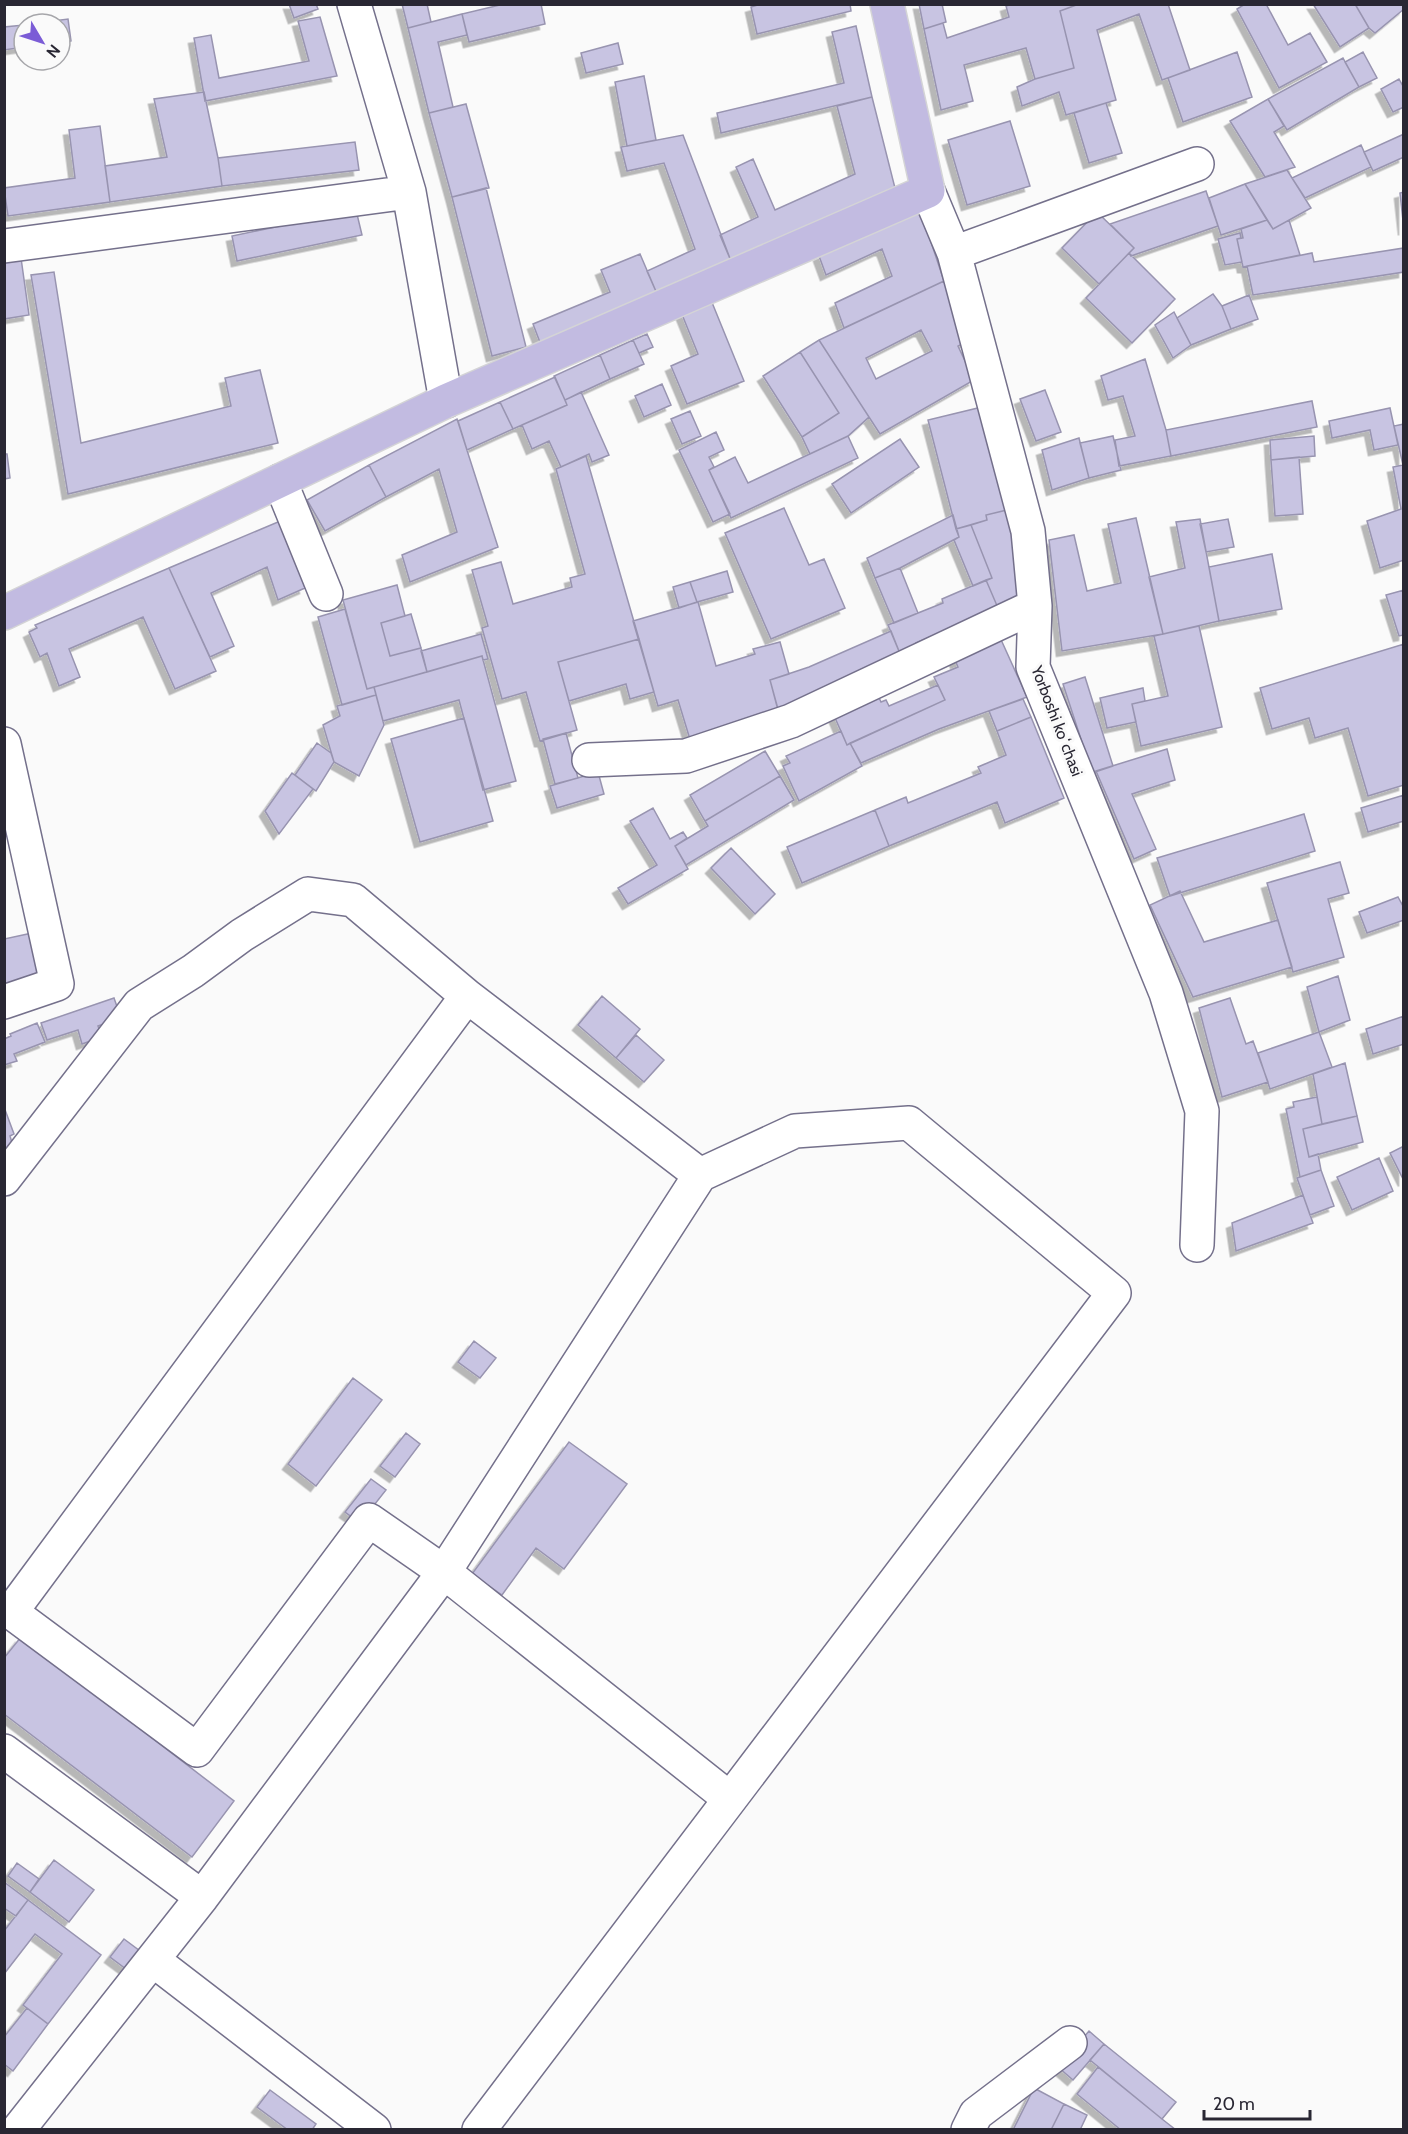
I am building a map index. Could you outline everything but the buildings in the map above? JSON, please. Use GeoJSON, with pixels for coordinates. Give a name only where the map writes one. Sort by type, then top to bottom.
{"type":"FeatureCollection","features":[{"type":"Feature","properties":{"kind":"main road"},"geometry":{"type":"LineString","coordinates":[[4,613],[446,401],[928,190],[887,4]]}},
{"type":"Feature","properties":{"kind":"street"},"geometry":{"type":"LineString","coordinates":[[354,4],[409,192],[446,401]]}},
{"type":"Feature","properties":{"kind":"street"},"geometry":{"type":"LineString","coordinates":[[954,253],[1197,164]]}},
{"type":"Feature","properties":{"kind":"street","name":"Yorboshi koʻchasi"},"geometry":{"type":"LineString","coordinates":[[928,190],[954,253],[1028,531],[1035,606],[1033,667],[1166,993],[1202,1111],[1197,1245]]}},
{"type":"Feature","properties":{"kind":"street"},"geometry":{"type":"LineString","coordinates":[[4,246],[409,192]]}},
{"type":"Feature","properties":{"kind":"street"},"geometry":{"type":"LineString","coordinates":[[280,481],[326,594]]}},
{"type":"Feature","properties":{"kind":"street"},"geometry":{"type":"LineString","coordinates":[[589,760],[686,756],[791,721],[1035,606]]}},
{"type":"Feature","properties":{"kind":"street"},"geometry":{"type":"LineString","coordinates":[[4,744],[57,984],[4,1002]]}},
{"type":"Feature","properties":{"kind":"street"},"geometry":{"type":"LineString","coordinates":[[4,1179],[139,1005],[193,971],[242,935],[308,894],[353,900],[467,996],[700,1174]]}},
{"type":"Feature","properties":{"kind":"street"},"geometry":{"type":"LineString","coordinates":[[467,996],[12,1612],[196,1750],[369,1520],[444,1572],[730,1799]]}},
{"type":"Feature","properties":{"kind":"street"},"geometry":{"type":"LineString","coordinates":[[18,2130],[202,1897],[444,1572],[700,1174],[795,1131],[909,1123],[1114,1293],[479,2130]]}},
{"type":"Feature","properties":{"kind":"street"},"geometry":{"type":"LineString","coordinates":[[4,1751],[202,1897]]}},
{"type":"Feature","properties":{"kind":"street"},"geometry":{"type":"LineString","coordinates":[[153,1960],[374,2130]]}},
{"type":"Feature","properties":{"kind":"street"},"geometry":{"type":"LineString","coordinates":[[968,2130],[976,2114],[1070,2043]]}}]}
